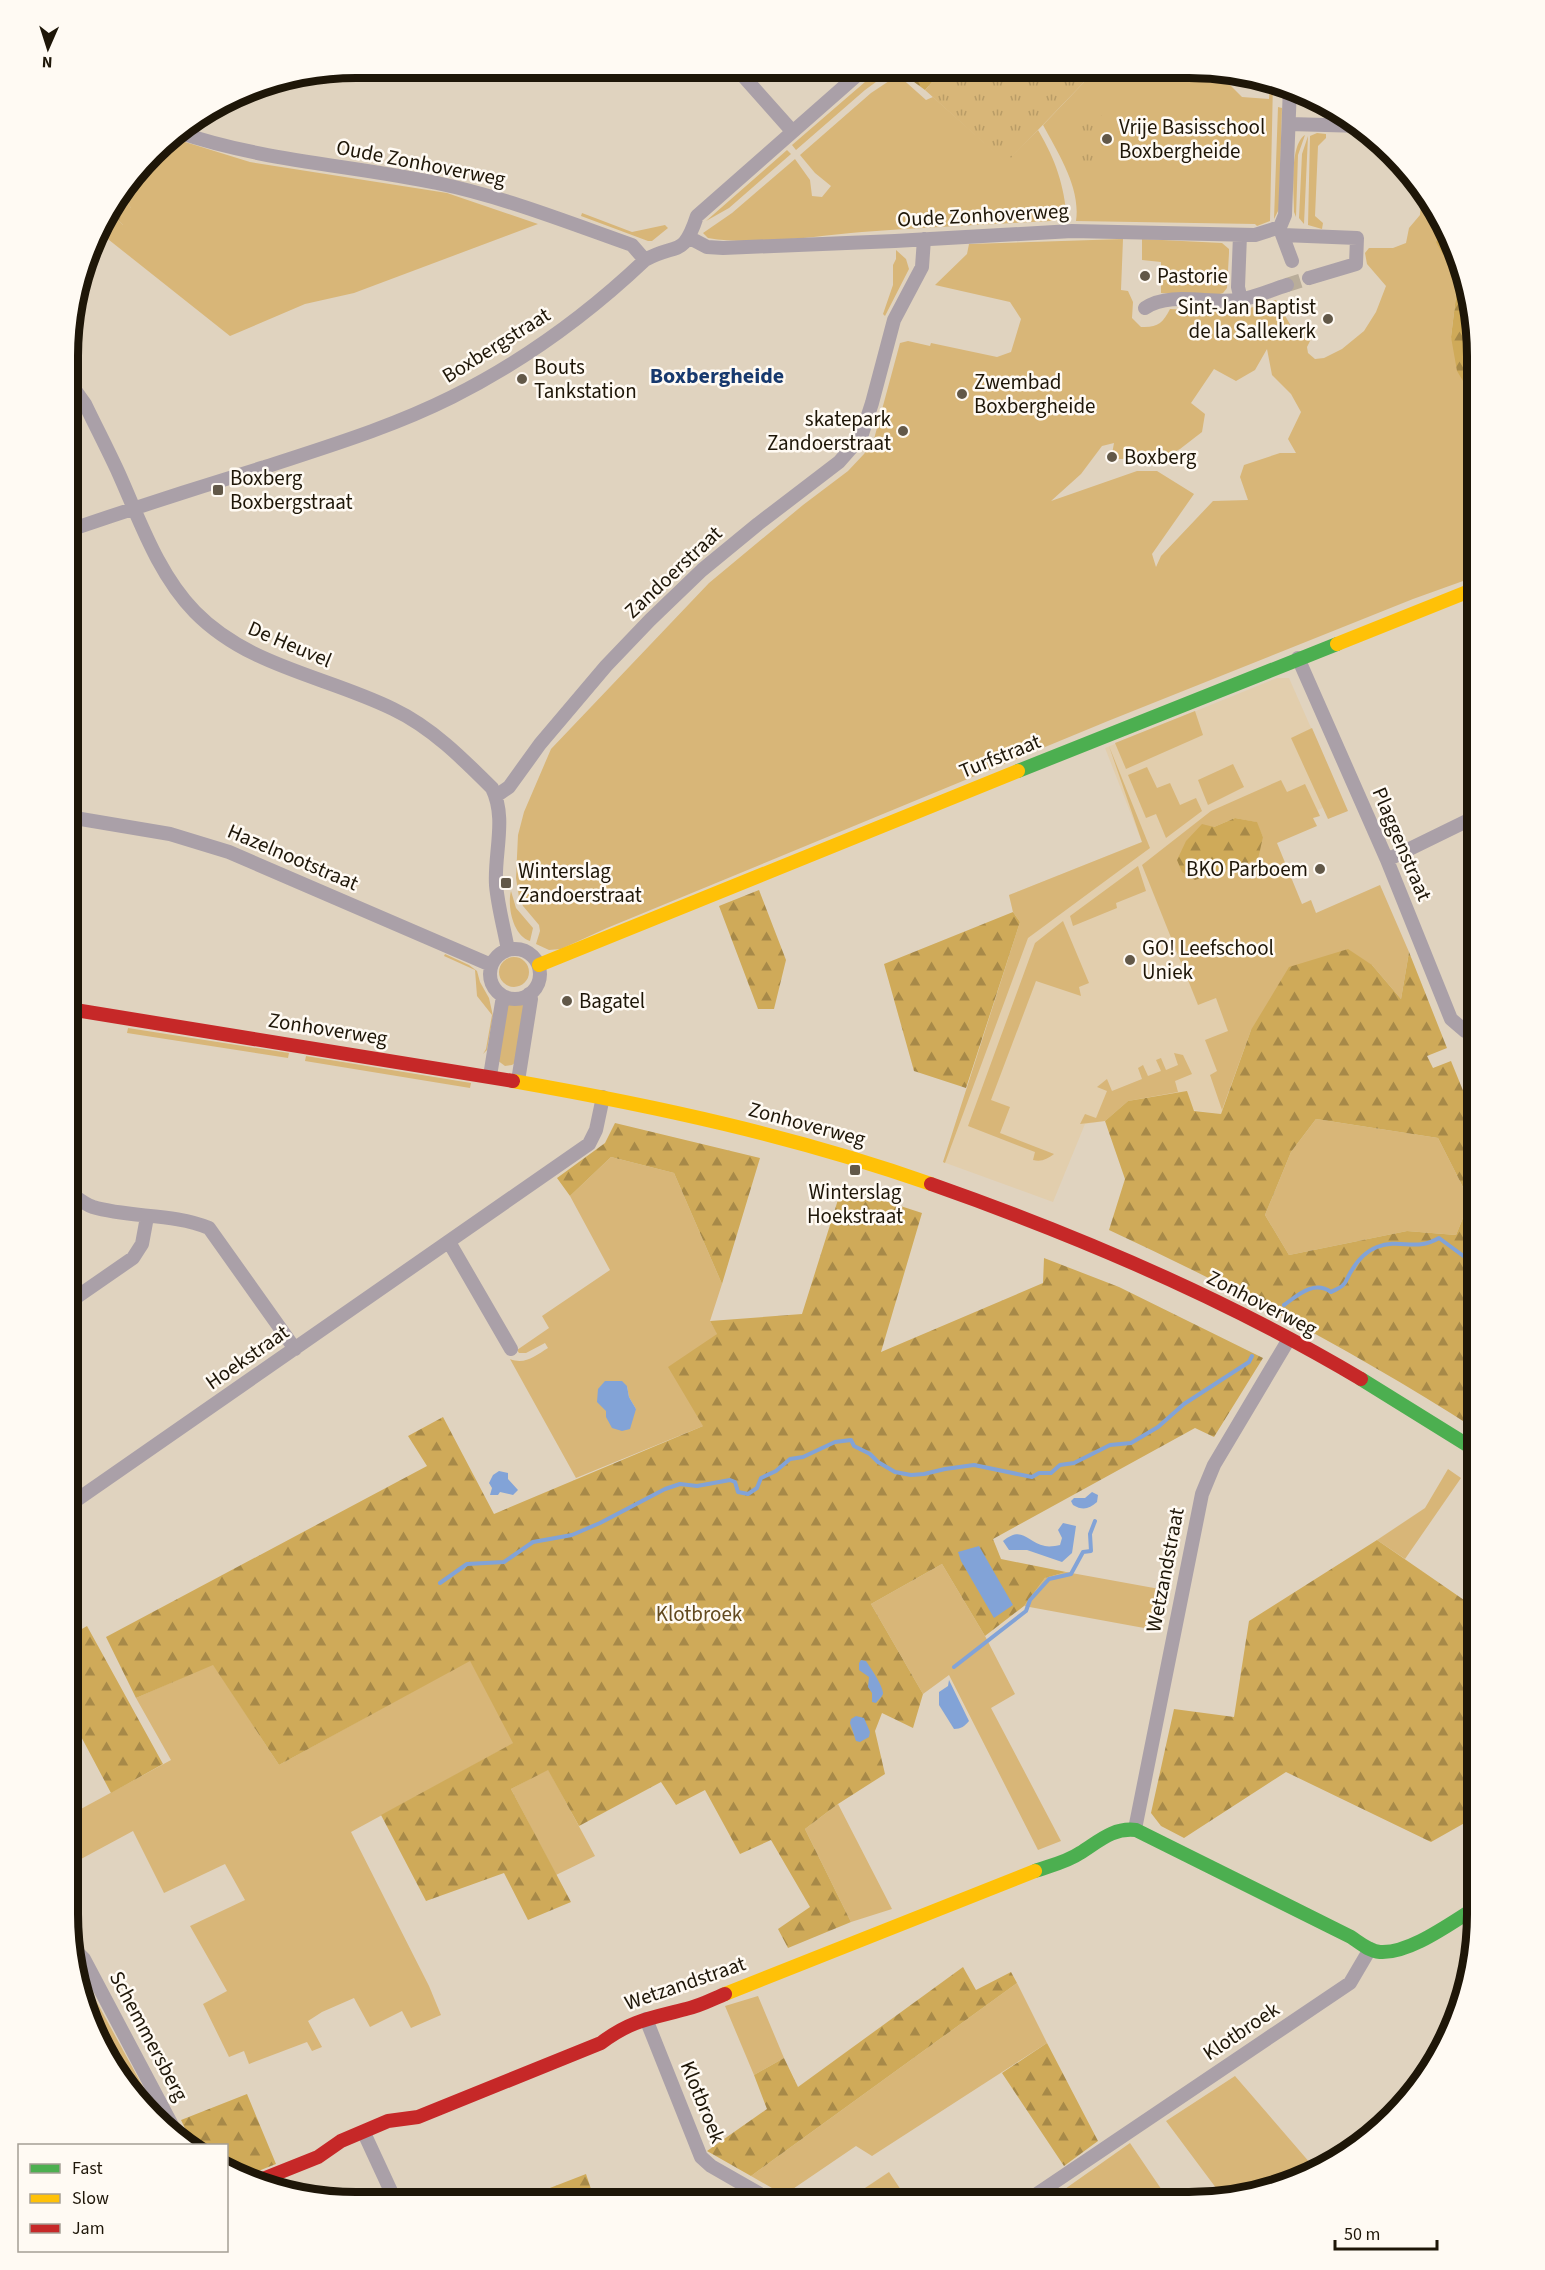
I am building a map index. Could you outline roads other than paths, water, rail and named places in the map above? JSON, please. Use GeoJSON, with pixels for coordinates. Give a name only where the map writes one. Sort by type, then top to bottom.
{"type":"FeatureCollection","features":[{"type":"Feature","properties":{"kind":"street"},"geometry":{"type":"LineString","coordinates":[[745,78],[792,131]]}},
{"type":"Feature","properties":{"kind":"street"},"geometry":{"type":"LineString","coordinates":[[690,238],[697,216],[854,78]]}},
{"type":"Feature","properties":{"kind":"street"},"geometry":{"type":"LineString","coordinates":[[1290,97],[1285,215],[1281,231],[1292,261]]}},
{"type":"Feature","properties":{"kind":"street"},"geometry":{"type":"LineString","coordinates":[[1289,124],[1345,126]]}},
{"type":"Feature","properties":{"kind":"street","name":"Oude Zonhoverweg"},"geometry":{"type":"LineString","coordinates":[[187,135],[253,153],[371,171],[490,195],[632,245],[645,260]]}},
{"type":"Feature","properties":{"kind":"street","name":"Oude Zonhoverweg"},"geometry":{"type":"LineString","coordinates":[[690,238],[707,247],[723,248],[1102,230],[1240,235],[1281,231],[1357,238],[1356,264],[1309,278]]}},
{"type":"Feature","properties":{"kind":"street"},"geometry":{"type":"LineString","coordinates":[[1240,235],[1238,287],[1241,300]]}},
{"type":"Feature","properties":{"kind":"street","name":"Boxbergstraat"},"geometry":{"type":"LineString","coordinates":[[78,527],[353,439],[393,424],[453,396],[530,352],[573,321],[645,260],[656,254],[678,249],[690,238]]}},
{"type":"Feature","properties":{"kind":"street","name":"Zandoerstraat"},"geometry":{"type":"LineString","coordinates":[[496,796],[509,787],[540,744],[606,666],[650,620],[702,570],[839,462],[861,437],[894,320],[922,267],[924,239]]}},
{"type":"Feature","properties":{"kind":"street"},"geometry":{"type":"LineString","coordinates":[[1145,308],[1154,302],[1177,300],[1241,300],[1287,285]]}},
{"type":"Feature","properties":{"kind":"street","name":"De Heuvel"},"geometry":{"type":"LineString","coordinates":[[78,394],[119,473],[169,580],[189,606],[210,626],[249,653],[394,709],[420,724],[479,774],[496,796]]}},
{"type":"Feature","properties":{"kind":"street","name":"Turfstraat"},"geometry":{"type":"LineString","coordinates":[[538,965],[1467,592]]}},
{"type":"Feature","properties":{"kind":"street","name":"Plaggenstraat"},"geometry":{"type":"LineString","coordinates":[[1298,658],[1387,860],[1451,1019],[1467,1031]]}},
{"type":"Feature","properties":{"kind":"street"},"geometry":{"type":"LineString","coordinates":[[496,796],[499,820],[496,886],[508,950]]}},
{"type":"Feature","properties":{"kind":"street","name":"Hazelnootstraat"},"geometry":{"type":"LineString","coordinates":[[78,819],[170,834],[229,852],[492,965]]}},
{"type":"Feature","properties":{"kind":"street"},"geometry":{"type":"LineString","coordinates":[[1387,860],[1467,821]]}},
{"type":"Feature","properties":{"kind":"street"},"geometry":{"type":"LineString","coordinates":[[520,949],[531,954],[538,965],[539,978],[535,988],[529,994],[516,998],[503,996],[494,987],[490,978],[492,965],[499,954],[508,950],[520,949]]}},
{"type":"Feature","properties":{"kind":"street"},"geometry":{"type":"LineString","coordinates":[[518,1081],[530,1003],[529,994]]}},
{"type":"Feature","properties":{"kind":"street"},"geometry":{"type":"LineString","coordinates":[[490,1076],[503,996]]}},
{"type":"Feature","properties":{"kind":"street","name":"Zonhoverweg"},"geometry":{"type":"LineString","coordinates":[[78,1009],[490,1076],[603,1097],[769,1135],[854,1159],[955,1192],[1091,1245],[1194,1292],[1338,1366],[1467,1445]]}},
{"type":"Feature","properties":{"kind":"street","name":"Hoekstraat"},"geometry":{"type":"LineString","coordinates":[[78,1499],[589,1144],[596,1130],[603,1097]]}},
{"type":"Feature","properties":{"kind":"street"},"geometry":{"type":"LineString","coordinates":[[78,1198],[91,1206],[147,1217],[195,1222],[209,1228],[295,1349]]}},
{"type":"Feature","properties":{"kind":"street"},"geometry":{"type":"LineString","coordinates":[[78,1296],[133,1258],[142,1244],[147,1217]]}},
{"type":"Feature","properties":{"kind":"street"},"geometry":{"type":"LineString","coordinates":[[449,1242],[511,1349]]}},
{"type":"Feature","properties":{"kind":"street","name":"Wetzandstraat"},"geometry":{"type":"LineString","coordinates":[[268,2177],[318,2157],[341,2141],[388,2121],[418,2117],[601,2043],[617,2030],[665,2011],[687,2009],[1079,1854],[1090,1843],[1113,1833],[1135,1829],[1202,1494],[1214,1465],[1289,1339]]}},
{"type":"Feature","properties":{"kind":"street"},"geometry":{"type":"LineString","coordinates":[[1135,1829],[1168,1848],[1351,1937],[1370,1949],[1386,1952],[1408,1947],[1467,1913]]}},
{"type":"Feature","properties":{"kind":"street","name":"Klotbroek"},"geometry":{"type":"LineString","coordinates":[[1040,2192],[1350,1983],[1370,1949]]}},
{"type":"Feature","properties":{"kind":"street","name":"Schemmersberg"},"geometry":{"type":"LineString","coordinates":[[81,1956],[169,2120]]}},
{"type":"Feature","properties":{"kind":"street","name":"Klotbroek"},"geometry":{"type":"LineString","coordinates":[[646,2019],[701,2157],[711,2166],[756,2192]]}},
{"type":"Feature","properties":{"kind":"street"},"geometry":{"type":"LineString","coordinates":[[364,2133],[391,2192]]}},
{"type":"Feature","properties":{"kind":"water"},"geometry":{"type":"Polygon","coordinates":[[[605,1381],[622,1381],[627,1386],[629,1397],[636,1409],[630,1429],[622,1431],[612,1428],[606,1417],[606,1411],[597,1402],[598,1389],[605,1381]]]}},
{"type":"Feature","properties":{"kind":"water"},"geometry":{"type":"Polygon","coordinates":[[[499,1471],[508,1473],[508,1479],[518,1490],[513,1495],[500,1492],[498,1495],[490,1495],[492,1488],[489,1483],[493,1475],[499,1471]]]}},
{"type":"Feature","properties":{"kind":"water"},"geometry":{"type":"Polygon","coordinates":[[[1092,1492],[1098,1495],[1097,1502],[1089,1508],[1083,1509],[1073,1505],[1071,1501],[1074,1498],[1085,1498],[1092,1492]]]}},
{"type":"Feature","properties":{"kind":"water"},"geometry":{"type":"Polygon","coordinates":[[[1063,1523],[1076,1526],[1072,1553],[1062,1562],[1027,1550],[1009,1550],[1003,1541],[1010,1536],[1020,1534],[1045,1546],[1060,1545],[1062,1538],[1058,1530],[1063,1523]]]}},
{"type":"Feature","properties":{"kind":"water"},"geometry":{"type":"Polygon","coordinates":[[[979,1546],[1013,1605],[994,1618],[958,1552],[979,1546]]]}},
{"type":"Feature","properties":{"kind":"water"},"geometry":{"type":"Polygon","coordinates":[[[861,1660],[866,1661],[881,1687],[883,1694],[876,1703],[872,1702],[872,1693],[868,1687],[869,1677],[859,1670],[861,1660]]]}},
{"type":"Feature","properties":{"kind":"water"},"geometry":{"type":"Polygon","coordinates":[[[949,1680],[969,1721],[963,1727],[956,1729],[939,1705],[939,1692],[948,1686],[949,1680]]]}},
{"type":"Feature","properties":{"kind":"water"},"geometry":{"type":"Polygon","coordinates":[[[856,1716],[864,1718],[870,1732],[869,1737],[860,1742],[856,1741],[850,1723],[851,1719],[856,1716]]]}},
{"type":"Feature","properties":{"kind":"waterway"},"geometry":{"type":"LineString","coordinates":[[1284,1305],[1312,1288],[1331,1292],[1341,1287],[1356,1264],[1377,1247],[1393,1244],[1423,1244],[1439,1238],[1467,1259]]}},
{"type":"Feature","properties":{"kind":"waterway"},"geometry":{"type":"LineString","coordinates":[[440,1583],[467,1564],[504,1562],[533,1542],[572,1535],[665,1489],[680,1484],[697,1486],[730,1480],[735,1482],[738,1492],[748,1494],[757,1488],[761,1478],[776,1471],[790,1459],[803,1457],[835,1442],[851,1440],[854,1446],[870,1454],[878,1462],[895,1472],[911,1475],[974,1465],[1032,1477],[1039,1473],[1051,1473],[1060,1465],[1074,1463],[1110,1445],[1131,1443],[1158,1427],[1184,1404],[1249,1362],[1252,1356]]}},
{"type":"Feature","properties":{"kind":"waterway"},"geometry":{"type":"LineString","coordinates":[[954,1667],[1026,1611],[1030,1600],[1049,1579],[1071,1574],[1083,1552],[1091,1551],[1090,1534],[1095,1521]]}},
{"type":"Feature","properties":{"kind":"tunnel"},"geometry":{"type":"LineString","coordinates":[[1287,285],[1309,278]]}},
{"type":"Feature","properties":{"kind":"place","name":"Vrije Basisschool Boxbergheide"},"geometry":{"type":"Point","coordinates":[1107,139]}},
{"type":"Feature","properties":{"kind":"place","name":"Pastorie"},"geometry":{"type":"Point","coordinates":[1145,276]}},
{"type":"Feature","properties":{"kind":"place","name":"Sint-Jan Baptist de la Sallekerk"},"geometry":{"type":"Point","coordinates":[1328,319]}},
{"type":"Feature","properties":{"kind":"place","name":"Bouts Tankstation"},"geometry":{"type":"Point","coordinates":[522,379]}},
{"type":"Feature","properties":{"kind":"place","name":"Zwembad Boxbergheide"},"geometry":{"type":"Point","coordinates":[962,394]}},
{"type":"Feature","properties":{"kind":"place","name":"skatepark Zandoerstraat"},"geometry":{"type":"Point","coordinates":[903,431]}},
{"type":"Feature","properties":{"kind":"place","name":"Boxberg"},"geometry":{"type":"Point","coordinates":[1112,457]}},
{"type":"Feature","properties":{"kind":"place","name":"Boxberg Boxbergstraat"},"geometry":{"type":"Point","coordinates":[218,490]}},
{"type":"Feature","properties":{"kind":"place","name":"BKO Parboem"},"geometry":{"type":"Point","coordinates":[1320,869]}},
{"type":"Feature","properties":{"kind":"place","name":"Winterslag Zandoerstraat"},"geometry":{"type":"Point","coordinates":[506,883]}},
{"type":"Feature","properties":{"kind":"place","name":"GO! Leefschool Uniek"},"geometry":{"type":"Point","coordinates":[1130,960]}},
{"type":"Feature","properties":{"kind":"place","name":"Bagatel"},"geometry":{"type":"Point","coordinates":[567,1001]}},
{"type":"Feature","properties":{"kind":"place","name":"Winterslag Hoekstraat"},"geometry":{"type":"Point","coordinates":[855,1170]}},
{"type":"Feature","properties":{"kind":"district","name":"Boxbergheide"},"geometry":{"type":"Point","coordinates":[717,375]}}]}
